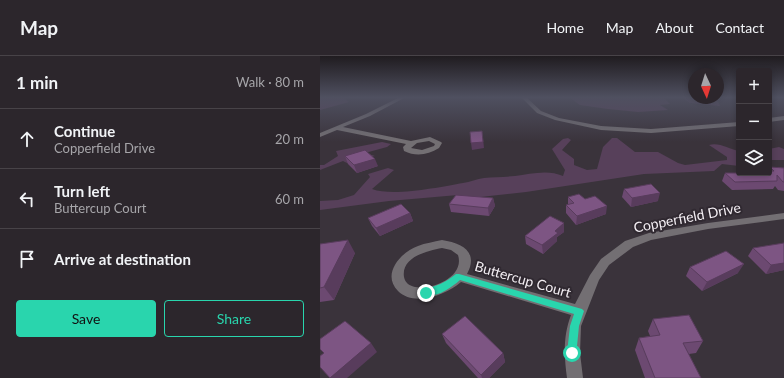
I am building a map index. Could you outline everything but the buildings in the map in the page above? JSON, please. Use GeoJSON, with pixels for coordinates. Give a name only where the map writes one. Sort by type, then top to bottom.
{"type":"FeatureCollection","features":[{"type":"Feature","properties":{"kind":"street"},"geometry":{"type":"LineString","coordinates":[[320,135],[372,112]]}},
{"type":"Feature","properties":{"kind":"street"},"geometry":{"type":"LineString","coordinates":[[539,112],[557,119],[601,128],[651,131],[736,124]]}},
{"type":"Feature","properties":{"kind":"street"},"geometry":{"type":"LineString","coordinates":[[772,120],[784,118]]}},
{"type":"Feature","properties":{"kind":"street"},"geometry":{"type":"LineString","coordinates":[[337,128],[411,143]]}},
{"type":"Feature","properties":{"kind":"street","name":"Copperfield Drive"},"geometry":{"type":"LineString","coordinates":[[575,378],[572,353],[574,326],[594,278],[605,262],[629,244],[649,237],[708,226],[784,216]]}},
{"type":"Feature","properties":{"kind":"street","name":"Buttercup Court"},"geometry":{"type":"LineString","coordinates":[[442,244],[459,248],[464,254],[466,261],[464,269],[459,277],[450,284],[438,290],[426,293],[414,293],[398,284],[396,276],[401,264],[412,253],[421,248],[442,244]]}},
{"type":"Feature","properties":{"kind":"street","name":"Buttercup Court"},"geometry":{"type":"LineString","coordinates":[[459,277],[579,311]]}},
{"type":"Feature","properties":{"kind":"shaded area"},"geometry":{"type":"Polygon","coordinates":[[[568,138],[571,140],[562,150],[574,159],[574,165],[587,170],[597,169],[603,147],[612,138],[617,138],[635,152],[658,152],[678,163],[685,165],[727,160],[727,157],[709,145],[720,145],[736,150],[736,166],[722,164],[714,171],[644,174],[526,192],[471,198],[458,195],[389,201],[320,210],[320,201],[338,200],[354,195],[370,177],[368,174],[388,168],[394,170],[372,189],[404,192],[466,183],[484,178],[539,173],[551,173],[563,176],[565,170],[552,149],[563,139],[568,138]]]}},
{"type":"Feature","properties":{"kind":"shaded area"},"geometry":{"type":"Polygon","coordinates":[[[382,142],[391,144],[387,147],[365,153],[375,156],[360,159],[349,164],[343,161],[320,170],[320,165],[324,165],[338,156],[336,151],[382,142]]]}},
{"type":"Feature","properties":{"kind":"shaded area"},"geometry":{"type":"Polygon","coordinates":[[[779,147],[784,149],[784,160],[772,160],[772,148],[779,147]]]}},
{"type":"Feature","properties":{"kind":"route"},"geometry":{"type":"LineString","coordinates":[[426,293],[438,290],[450,284],[459,277],[579,311],[574,326],[572,353]]}}]}
